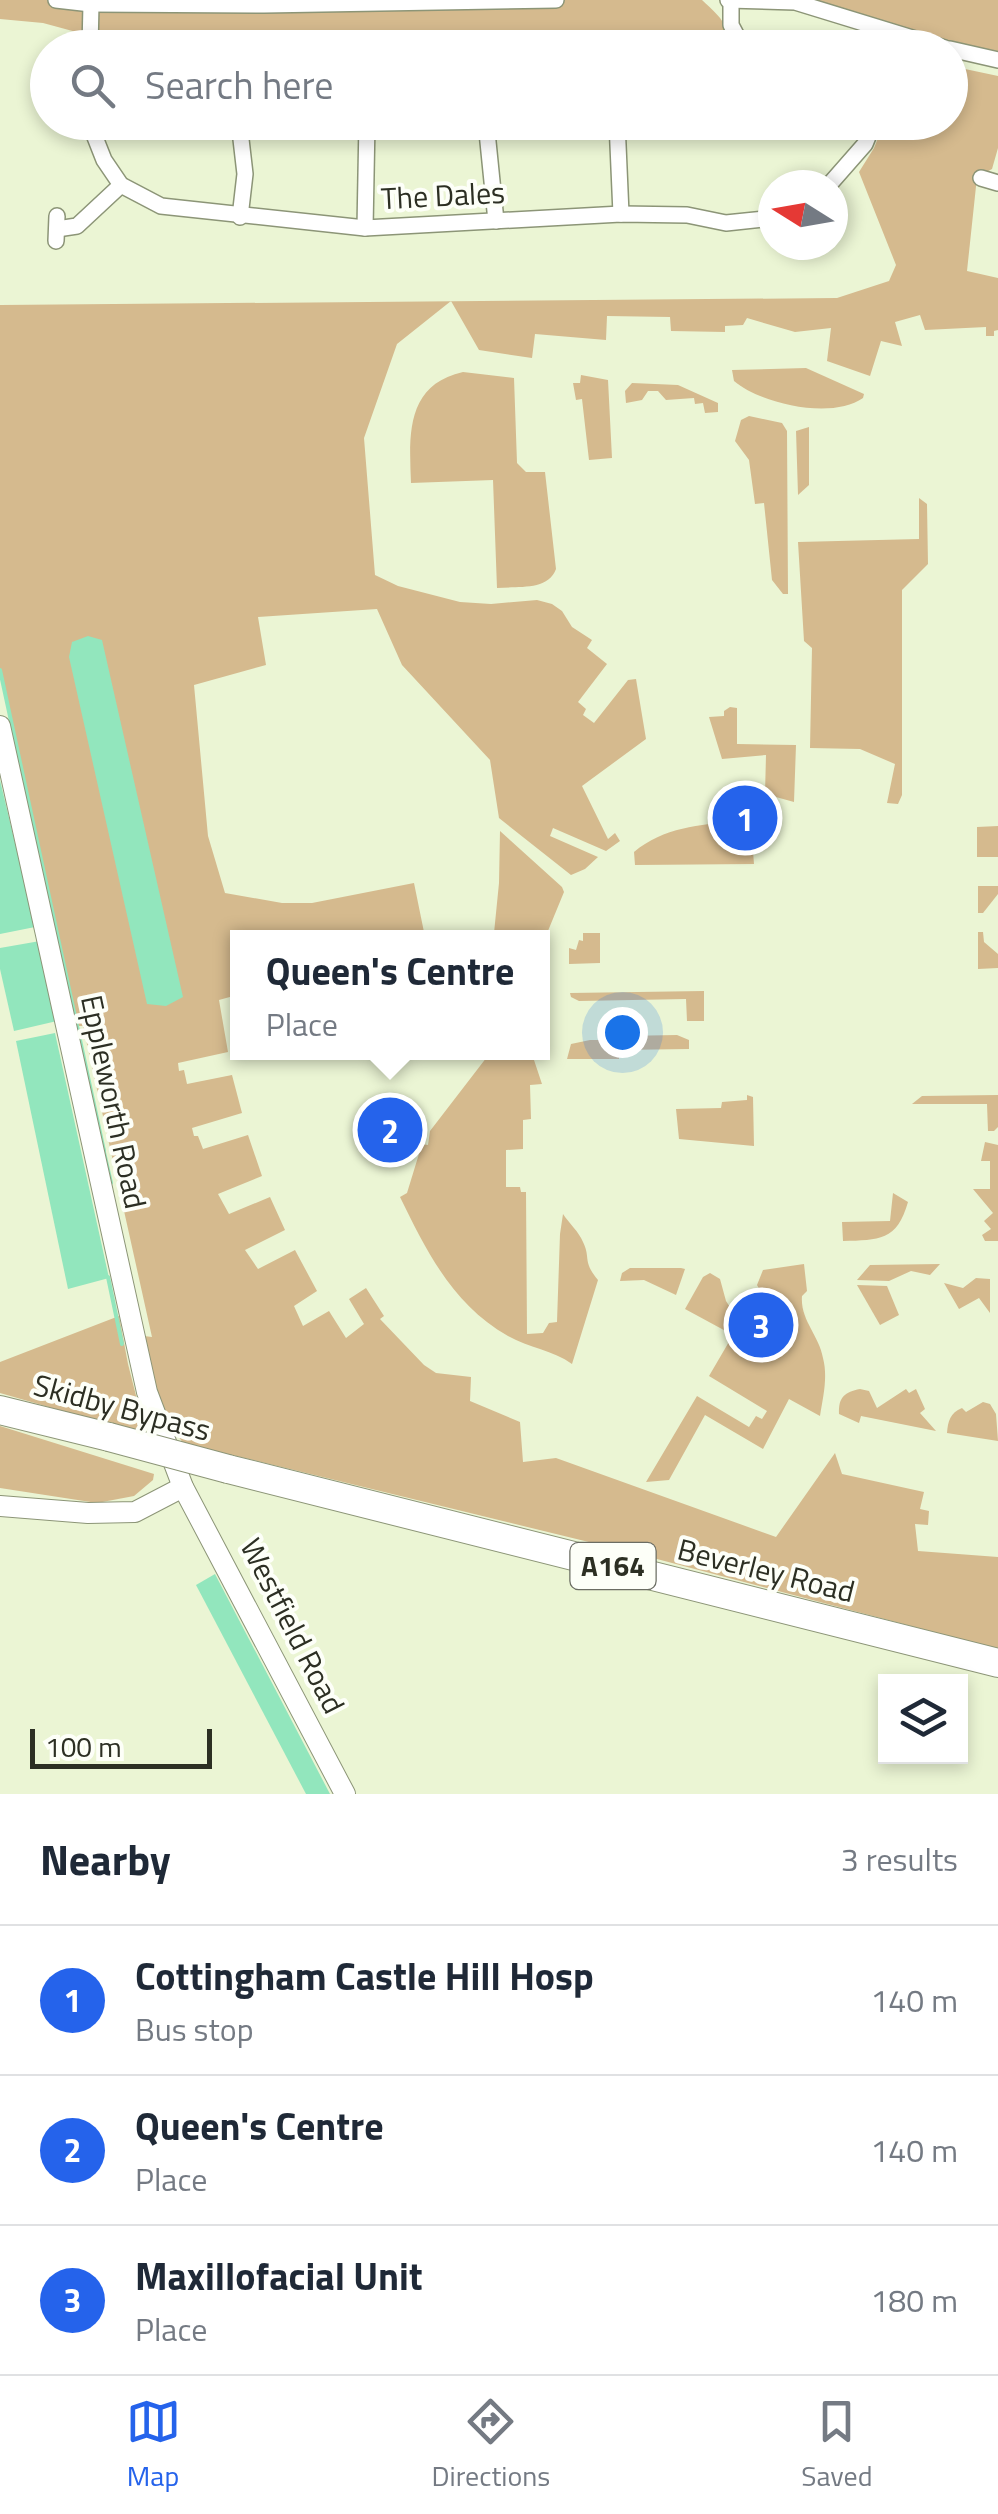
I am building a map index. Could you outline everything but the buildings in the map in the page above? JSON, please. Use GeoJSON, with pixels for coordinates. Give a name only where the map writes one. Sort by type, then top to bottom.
{"type":"FeatureCollection","features":[{"type":"Feature","properties":{"kind":"highway","name":"Skidby Bypass"},"geometry":{"type":"LineString","coordinates":[[0,1410],[228,1469]]}},
{"type":"Feature","properties":{"kind":"highway","name":"Beverley Road"},"geometry":{"type":"LineString","coordinates":[[228,1469],[998,1664]]}},
{"type":"Feature","properties":{"kind":"street"},"geometry":{"type":"LineString","coordinates":[[56,0],[91,4],[556,0]]}},
{"type":"Feature","properties":{"kind":"street"},"geometry":{"type":"LineString","coordinates":[[733,30],[729,0],[795,1],[874,30]]}},
{"type":"Feature","properties":{"kind":"street"},"geometry":{"type":"LineString","coordinates":[[90,30],[91,4]]}},
{"type":"Feature","properties":{"kind":"street"},"geometry":{"type":"LineString","coordinates":[[968,53],[998,60]]}},
{"type":"Feature","properties":{"kind":"street"},"geometry":{"type":"LineString","coordinates":[[57,228],[77,226],[121,185],[96,140]]}},
{"type":"Feature","properties":{"kind":"street"},"geometry":{"type":"LineString","coordinates":[[240,216],[245,174],[241,140]]}},
{"type":"Feature","properties":{"kind":"street"},"geometry":{"type":"LineString","coordinates":[[365,228],[367,140]]}},
{"type":"Feature","properties":{"kind":"street"},"geometry":{"type":"LineString","coordinates":[[488,140],[496,221]]}},
{"type":"Feature","properties":{"kind":"street"},"geometry":{"type":"LineString","coordinates":[[618,140],[621,214]]}},
{"type":"Feature","properties":{"kind":"street"},"geometry":{"type":"LineString","coordinates":[[842,170],[866,140]]}},
{"type":"Feature","properties":{"kind":"street","name":"The Dales"},"geometry":{"type":"LineString","coordinates":[[121,185],[162,206],[365,228],[621,214],[687,215],[726,223],[758,220]]}},
{"type":"Feature","properties":{"kind":"street","name":"Eppleworth Road"},"geometry":{"type":"LineString","coordinates":[[0,726],[147,1392],[183,1487]]}},
{"type":"Feature","properties":{"kind":"street"},"geometry":{"type":"LineString","coordinates":[[0,1506],[88,1513],[135,1512],[183,1487]]}},
{"type":"Feature","properties":{"kind":"street","name":"Westfield Road"},"geometry":{"type":"LineString","coordinates":[[183,1487],[345,1794]]}},
{"type":"Feature","properties":{"kind":"shaded area"},"geometry":{"type":"Polygon","coordinates":[[[0,0],[702,0],[725,27],[69,30],[0,19],[0,0]]]}},
{"type":"Feature","properties":{"kind":"shaded area"},"geometry":{"type":"Polygon","coordinates":[[[795,0],[998,0],[998,60],[968,51],[968,30],[896,30],[795,0]]]}},
{"type":"Feature","properties":{"kind":"shaded area"},"geometry":{"type":"Polygon","coordinates":[[[968,70],[998,76],[998,148],[992,169],[977,177],[967,271],[998,278],[998,330],[994,336],[986,336],[986,327],[925,330],[920,315],[895,322],[902,346],[881,341],[870,376],[827,361],[831,328],[795,332],[747,318],[743,325],[725,326],[725,332],[671,331],[670,317],[607,316],[606,340],[535,334],[532,358],[479,350],[451,301],[837,298],[889,281],[896,265],[859,172],[877,140],[968,140],[968,70]]]}},
{"type":"Feature","properties":{"kind":"shaded area"},"geometry":{"type":"Polygon","coordinates":[[[451,301],[397,344],[364,438],[375,575],[398,586],[460,602],[537,600],[552,604],[572,627],[592,640],[587,648],[607,664],[578,702],[586,709],[583,715],[594,723],[628,680],[636,679],[646,739],[582,786],[608,839],[615,833],[620,841],[606,851],[553,828],[550,836],[598,857],[571,875],[499,818],[490,760],[402,665],[377,609],[258,617],[266,665],[194,685],[208,836],[225,893],[282,903],[312,903],[414,883],[424,930],[230,930],[230,997],[219,1000],[228,1052],[178,1063],[187,1084],[232,1075],[242,1113],[192,1128],[203,1149],[248,1135],[262,1176],[218,1194],[229,1214],[270,1197],[285,1230],[245,1250],[258,1269],[295,1250],[317,1291],[294,1306],[303,1326],[329,1311],[346,1338],[364,1324],[349,1299],[366,1288],[384,1316],[380,1319],[424,1365],[436,1373],[471,1377],[470,1401],[520,1422],[523,1462],[556,1458],[776,1537],[835,1453],[842,1474],[924,1492],[920,1509],[929,1511],[928,1525],[915,1524],[918,1551],[998,1557],[998,1649],[638,1554],[183,1443],[160,1410],[144,1336],[152,1337],[83,1026],[77,1026],[0,673],[0,305],[451,301]]]}},
{"type":"Feature","properties":{"kind":"shaded area"},"geometry":{"type":"Polygon","coordinates":[[[806,368],[864,394],[863,398],[834,408],[797,406],[746,389],[734,381],[732,370],[806,368]]]}},
{"type":"Feature","properties":{"kind":"shaded area"},"geometry":{"type":"Polygon","coordinates":[[[463,372],[514,378],[517,463],[526,472],[545,472],[556,569],[539,584],[497,588],[493,480],[411,483],[412,430],[421,400],[444,378],[463,372]]]}},
{"type":"Feature","properties":{"kind":"shaded area"},"geometry":{"type":"Polygon","coordinates":[[[581,375],[608,380],[612,458],[589,460],[582,399],[576,400],[573,383],[580,383],[581,375]]]}},
{"type":"Feature","properties":{"kind":"shaded area"},"geometry":{"type":"Polygon","coordinates":[[[632,383],[678,385],[718,403],[718,412],[705,413],[703,403],[695,404],[694,398],[666,400],[658,391],[648,391],[642,400],[626,403],[625,391],[632,383]]]}},
{"type":"Feature","properties":{"kind":"shaded area"},"geometry":{"type":"Polygon","coordinates":[[[749,416],[782,423],[787,431],[788,594],[783,594],[772,580],[764,503],[755,504],[749,460],[735,441],[741,420],[749,416]]]}},
{"type":"Feature","properties":{"kind":"shaded area"},"geometry":{"type":"Polygon","coordinates":[[[809,427],[809,485],[798,495],[796,431],[809,427]]]}},
{"type":"Feature","properties":{"kind":"shaded area"},"geometry":{"type":"Polygon","coordinates":[[[919,498],[927,504],[928,564],[902,590],[902,795],[898,804],[887,803],[895,764],[860,749],[810,748],[812,648],[804,641],[798,542],[919,539],[919,498]]]}},
{"type":"Feature","properties":{"kind":"shaded area"},"geometry":{"type":"Polygon","coordinates":[[[88,636],[102,640],[183,997],[166,1006],[147,1004],[69,657],[72,642],[88,636]]]}},
{"type":"Feature","properties":{"kind":"shaded area"},"geometry":{"type":"Polygon","coordinates":[[[730,707],[737,708],[737,744],[796,745],[794,802],[765,794],[766,755],[722,759],[709,717],[724,716],[730,707]]]}},
{"type":"Feature","properties":{"kind":"shaded area"},"geometry":{"type":"Polygon","coordinates":[[[0,780],[35,927],[0,934],[0,780]]]}},
{"type":"Feature","properties":{"kind":"shaded area"},"geometry":{"type":"Polygon","coordinates":[[[737,821],[751,826],[754,864],[635,865],[634,852],[657,837],[737,821]]]}},
{"type":"Feature","properties":{"kind":"shaded area"},"geometry":{"type":"Polygon","coordinates":[[[998,826],[998,857],[977,857],[977,827],[998,826]]]}},
{"type":"Feature","properties":{"kind":"shaded area"},"geometry":{"type":"Polygon","coordinates":[[[500,831],[562,887],[564,892],[548,930],[494,930],[500,831]]]}},
{"type":"Feature","properties":{"kind":"shaded area"},"geometry":{"type":"Polygon","coordinates":[[[978,886],[998,886],[998,894],[983,913],[978,913],[978,886]]]}},
{"type":"Feature","properties":{"kind":"shaded area"},"geometry":{"type":"Polygon","coordinates":[[[978,932],[983,932],[984,942],[998,954],[998,968],[978,969],[978,932]]]}},
{"type":"Feature","properties":{"kind":"shaded area"},"geometry":{"type":"Polygon","coordinates":[[[583,933],[600,933],[600,963],[569,964],[569,948],[576,950],[579,940],[583,941],[583,933]]]}},
{"type":"Feature","properties":{"kind":"shaded area"},"geometry":{"type":"Polygon","coordinates":[[[40,941],[57,1021],[14,1031],[0,969],[0,948],[40,941]]]}},
{"type":"Feature","properties":{"kind":"shaded area"},"geometry":{"type":"Polygon","coordinates":[[[704,991],[704,1021],[687,1021],[686,999],[579,1001],[570,993],[704,991]]]}},
{"type":"Feature","properties":{"kind":"shaded area"},"geometry":{"type":"Polygon","coordinates":[[[55,1033],[109,1278],[68,1289],[16,1041],[55,1033]]]}},
{"type":"Feature","properties":{"kind":"shaded area"},"geometry":{"type":"Polygon","coordinates":[[[677,1035],[689,1040],[689,1049],[619,1050],[619,1059],[567,1059],[571,1044],[621,1040],[622,1036],[677,1035]]]}},
{"type":"Feature","properties":{"kind":"shaded area"},"geometry":{"type":"Polygon","coordinates":[[[485,1060],[534,1060],[542,1084],[530,1085],[531,1119],[523,1120],[523,1149],[506,1150],[506,1187],[520,1187],[521,1192],[526,1192],[527,1334],[543,1333],[549,1323],[557,1322],[563,1214],[581,1238],[598,1280],[572,1364],[508,1336],[489,1323],[457,1293],[432,1257],[400,1197],[407,1193],[430,1131],[485,1060]]]}},
{"type":"Feature","properties":{"kind":"shaded area"},"geometry":{"type":"Polygon","coordinates":[[[747,1095],[753,1097],[754,1146],[679,1139],[676,1109],[721,1108],[722,1102],[747,1100],[747,1095]]]}},
{"type":"Feature","properties":{"kind":"shaded area"},"geometry":{"type":"Polygon","coordinates":[[[998,1095],[998,1127],[994,1131],[988,1131],[987,1104],[912,1104],[922,1096],[998,1095]]]}},
{"type":"Feature","properties":{"kind":"shaded area"},"geometry":{"type":"Polygon","coordinates":[[[985,1142],[998,1145],[998,1241],[985,1241],[982,1235],[991,1229],[984,1221],[993,1213],[973,1189],[990,1189],[990,1161],[981,1161],[985,1142]]]}},
{"type":"Feature","properties":{"kind":"shaded area"},"geometry":{"type":"Polygon","coordinates":[[[893,1193],[908,1202],[892,1231],[876,1239],[843,1241],[842,1222],[890,1221],[893,1193]]]}},
{"type":"Feature","properties":{"kind":"shaded area"},"geometry":{"type":"Polygon","coordinates":[[[804,1264],[807,1291],[802,1296],[802,1305],[824,1365],[820,1416],[789,1399],[763,1449],[705,1415],[669,1480],[646,1482],[697,1396],[749,1427],[756,1416],[762,1419],[767,1411],[709,1376],[733,1335],[685,1309],[703,1277],[710,1273],[720,1279],[726,1301],[755,1346],[748,1350],[752,1356],[786,1336],[757,1285],[763,1270],[804,1264]]]}},
{"type":"Feature","properties":{"kind":"shaded area"},"geometry":{"type":"Polygon","coordinates":[[[940,1264],[930,1275],[911,1271],[889,1281],[857,1280],[870,1265],[940,1264]]]}},
{"type":"Feature","properties":{"kind":"shaded area"},"geometry":{"type":"Polygon","coordinates":[[[630,1268],[685,1269],[676,1295],[644,1280],[620,1281],[622,1273],[630,1268]]]}},
{"type":"Feature","properties":{"kind":"shaded area"},"geometry":{"type":"Polygon","coordinates":[[[976,1278],[990,1279],[990,1313],[979,1298],[959,1309],[944,1283],[963,1288],[976,1278]]]}},
{"type":"Feature","properties":{"kind":"shaded area"},"geometry":{"type":"Polygon","coordinates":[[[857,1285],[887,1286],[899,1315],[880,1325],[857,1285]]]}},
{"type":"Feature","properties":{"kind":"shaded area"},"geometry":{"type":"Polygon","coordinates":[[[119,1316],[146,1435],[0,1393],[0,1362],[119,1316]]]}},
{"type":"Feature","properties":{"kind":"shaded area"},"geometry":{"type":"Polygon","coordinates":[[[860,1389],[869,1391],[877,1408],[906,1389],[909,1393],[916,1389],[925,1409],[920,1413],[936,1431],[861,1416],[859,1423],[839,1414],[844,1396],[860,1389]]]}},
{"type":"Feature","properties":{"kind":"shaded area"},"geometry":{"type":"Polygon","coordinates":[[[983,1402],[990,1404],[996,1414],[998,1441],[947,1433],[955,1412],[962,1408],[966,1412],[983,1402]]]}},
{"type":"Feature","properties":{"kind":"shaded area"},"geometry":{"type":"Polygon","coordinates":[[[0,1426],[154,1474],[153,1480],[134,1496],[97,1503],[0,1488],[0,1426]]]}},
{"type":"Feature","properties":{"kind":"shaded area"},"geometry":{"type":"Polygon","coordinates":[[[215,1574],[330,1794],[306,1794],[196,1585],[215,1574]]]}},
{"type":"Feature","properties":{"kind":"waterway"},"geometry":{"type":"LineString","coordinates":[[0,670],[104,1151]]}},
{"type":"Feature","properties":{"kind":"waterway"},"geometry":{"type":"LineString","coordinates":[[103,1148],[111,1183]]}},
{"type":"Feature","properties":{"kind":"waterway"},"geometry":{"type":"LineString","coordinates":[[108,1277],[122,1344]]}},
{"type":"Feature","properties":{"kind":"place","name":"Cottingham Castle Hill Hosp"},"geometry":{"type":"Point","coordinates":[745,818]}},
{"type":"Feature","properties":{"kind":"place","name":"Queen's Centre"},"geometry":{"type":"Point","coordinates":[390,1130]}},
{"type":"Feature","properties":{"kind":"place","name":"Maxillofacial Unit"},"geometry":{"type":"Point","coordinates":[761,1325]}}]}
